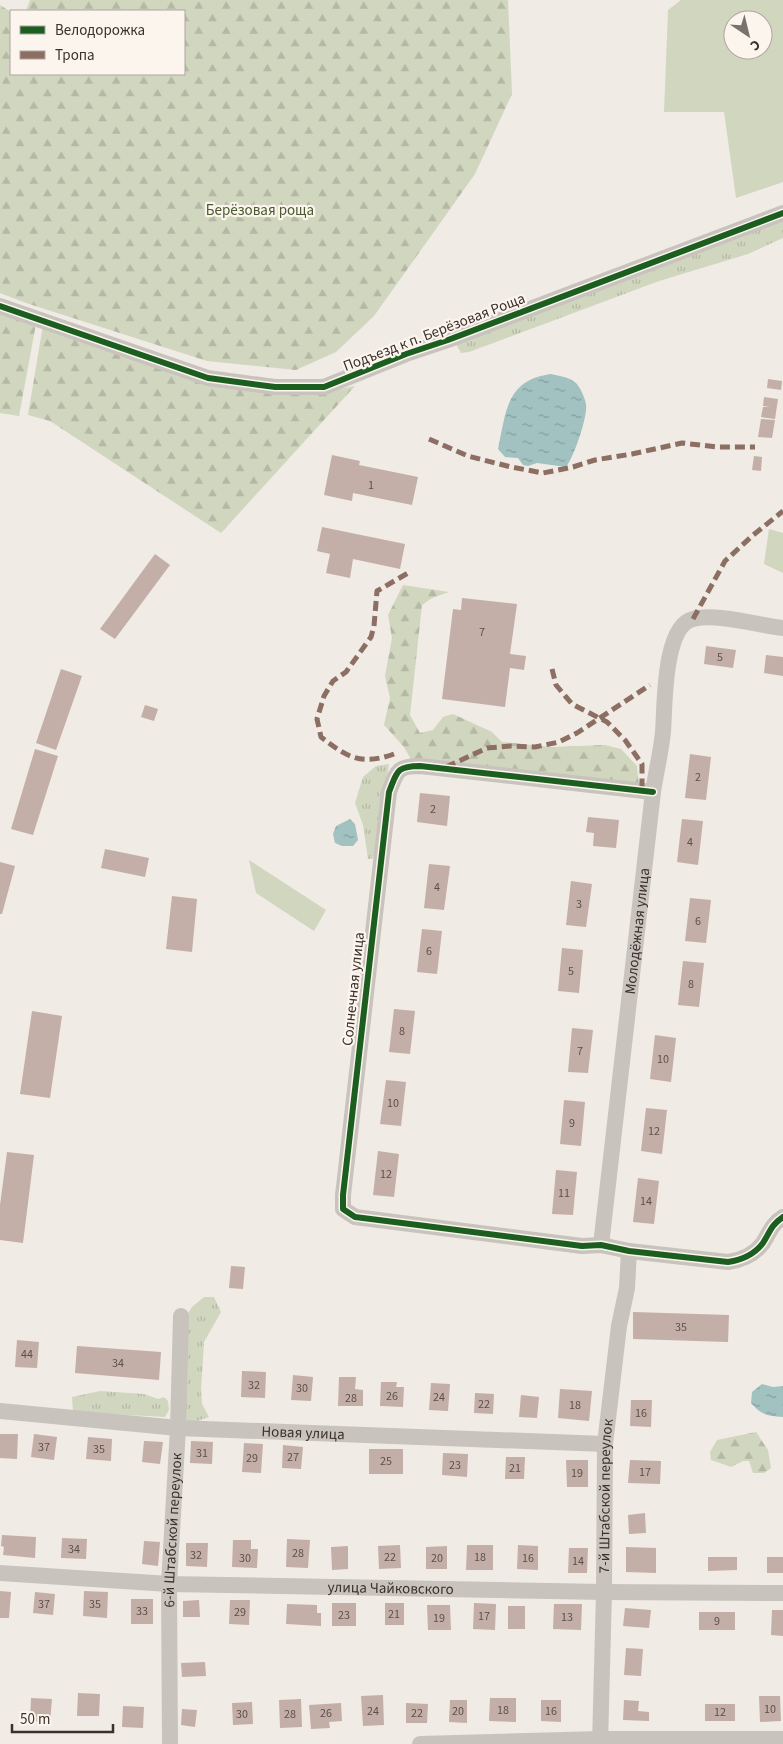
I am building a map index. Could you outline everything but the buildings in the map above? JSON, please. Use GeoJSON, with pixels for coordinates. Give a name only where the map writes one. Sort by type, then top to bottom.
{"type":"FeatureCollection","features":[{"type":"Feature","properties":{"kind":"street","name":"Подъезд к п. Берёзовая Роща"},"geometry":{"type":"LineString","coordinates":[[0,306],[208,378],[275,388],[324,388],[406,354],[783,213]]}},
{"type":"Feature","properties":{"kind":"street","name":"Молодёжная улица"},"geometry":{"type":"LineString","coordinates":[[601,1245],[652,792],[663,733],[666,686],[673,641],[679,628],[687,621],[694,619],[715,618],[783,628]]}},
{"type":"Feature","properties":{"kind":"street","name":"Солнечная улица"},"geometry":{"type":"LineString","coordinates":[[601,1245],[582,1246],[355,1217],[343,1209],[342,1196],[386,811],[389,792],[396,772],[406,766],[428,766],[652,792]]}},
{"type":"Feature","properties":{"kind":"street"},"geometry":{"type":"LineString","coordinates":[[601,1245],[630,1251],[728,1262],[741,1260],[750,1255],[762,1244],[774,1224],[783,1217]]}},
{"type":"Feature","properties":{"kind":"street","name":"7-й Штабской переулок"},"geometry":{"type":"LineString","coordinates":[[600,1741],[605,1444],[619,1326],[627,1288],[630,1251]]}},
{"type":"Feature","properties":{"kind":"street","name":"6-й Штабской переулок"},"geometry":{"type":"LineString","coordinates":[[170,1744],[169,1584],[178,1428],[181,1316]]}},
{"type":"Feature","properties":{"kind":"street","name":"Новая улица"},"geometry":{"type":"LineString","coordinates":[[0,1411],[178,1428],[605,1444]]}},
{"type":"Feature","properties":{"kind":"street","name":"улица Чайковского"},"geometry":{"type":"LineString","coordinates":[[0,1573],[169,1584],[604,1592],[783,1593]]}},
{"type":"Feature","properties":{"kind":"street"},"geometry":{"type":"LineString","coordinates":[[420,1744],[600,1741],[753,1742],[783,1739]]}},
{"type":"Feature","properties":{"kind":"green space","name":"Берёзовая роща"},"geometry":{"type":"Polygon","coordinates":[[[30,0],[508,0],[512,94],[475,174],[374,316],[336,352],[296,370],[207,361],[0,293],[0,5],[10,11],[10,75],[185,75],[185,10],[26,10],[30,0]]]}},
{"type":"Feature","properties":{"kind":"green space"},"geometry":{"type":"Polygon","coordinates":[[[681,0],[783,0],[783,182],[736,198],[724,112],[664,112],[668,10],[681,0]]]}},
{"type":"Feature","properties":{"kind":"green space"},"geometry":{"type":"Polygon","coordinates":[[[783,219],[783,238],[748,254],[659,281],[469,352],[461,353],[456,344],[783,219]]]}},
{"type":"Feature","properties":{"kind":"green space"},"geometry":{"type":"Polygon","coordinates":[[[0,310],[36,324],[19,416],[0,413],[0,310]]]}},
{"type":"Feature","properties":{"kind":"green space"},"geometry":{"type":"Polygon","coordinates":[[[43,325],[209,383],[323,392],[355,386],[221,533],[50,421],[28,415],[43,325]]]}},
{"type":"Feature","properties":{"kind":"green space"},"geometry":{"type":"Polygon","coordinates":[[[769,529],[783,533],[783,573],[764,564],[769,529]]]}},
{"type":"Feature","properties":{"kind":"green space"},"geometry":{"type":"Polygon","coordinates":[[[403,585],[449,592],[432,598],[422,605],[410,715],[420,733],[433,730],[443,717],[453,714],[492,732],[502,742],[551,747],[605,745],[621,749],[637,766],[639,786],[413,763],[404,747],[384,725],[390,698],[385,676],[392,638],[388,615],[403,585]]]}},
{"type":"Feature","properties":{"kind":"green space"},"geometry":{"type":"Polygon","coordinates":[[[389,764],[379,834],[373,859],[368,859],[363,825],[355,803],[363,777],[376,766],[389,764]]]}},
{"type":"Feature","properties":{"kind":"green space"},"geometry":{"type":"Polygon","coordinates":[[[249,860],[326,910],[314,931],[256,893],[249,860]]]}},
{"type":"Feature","properties":{"kind":"green space"},"geometry":{"type":"Polygon","coordinates":[[[204,1297],[214,1297],[221,1312],[204,1342],[201,1390],[202,1404],[209,1417],[194,1422],[182,1422],[184,1320],[192,1307],[204,1297]]]}},
{"type":"Feature","properties":{"kind":"green space"},"geometry":{"type":"Polygon","coordinates":[[[100,1391],[144,1394],[158,1399],[164,1397],[168,1401],[169,1410],[165,1417],[73,1412],[72,1397],[100,1391]]]}},
{"type":"Feature","properties":{"kind":"green space"},"geometry":{"type":"Polygon","coordinates":[[[756,1432],[768,1450],[771,1468],[764,1473],[753,1473],[749,1461],[743,1461],[731,1467],[711,1460],[710,1452],[717,1440],[756,1432]]]}},
{"type":"Feature","properties":{"kind":"water"},"geometry":{"type":"Polygon","coordinates":[[[551,374],[573,381],[578,385],[582,393],[586,410],[580,436],[566,467],[537,463],[528,466],[523,465],[518,458],[505,457],[498,449],[506,411],[517,391],[525,383],[536,377],[551,374]]]}},
{"type":"Feature","properties":{"kind":"water"},"geometry":{"type":"Polygon","coordinates":[[[350,819],[355,824],[358,840],[353,846],[342,846],[335,843],[333,834],[336,826],[350,819]]]}},
{"type":"Feature","properties":{"kind":"water"},"geometry":{"type":"Polygon","coordinates":[[[762,1384],[773,1387],[783,1386],[783,1417],[765,1414],[751,1403],[752,1392],[762,1384]]]}},
{"type":"Feature","properties":{"kind":"marked path"},"geometry":{"type":"LineString","coordinates":[[429,439],[468,456],[543,473],[595,460],[682,443],[718,447],[755,447]]}},
{"type":"Feature","properties":{"kind":"marked path"},"geometry":{"type":"LineString","coordinates":[[693,619],[725,561],[783,511]]}},
{"type":"Feature","properties":{"kind":"marked path"},"geometry":{"type":"LineString","coordinates":[[394,754],[382,758],[354,758],[321,737],[317,719],[324,696],[333,681],[346,672],[371,637],[374,626],[377,591],[408,573]]}},
{"type":"Feature","properties":{"kind":"marked path"},"geometry":{"type":"LineString","coordinates":[[552,669],[556,685],[572,704],[607,722],[625,740],[642,764],[642,791]]}},
{"type":"Feature","properties":{"kind":"marked path"},"geometry":{"type":"LineString","coordinates":[[446,767],[487,748],[510,746],[535,747],[559,742],[577,733],[650,685]]}},
{"type":"Feature","properties":{"kind":"cycle path"},"geometry":{"type":"LineString","coordinates":[[0,306],[208,378],[275,387],[324,387],[406,354],[448,340],[783,213]]}},
{"type":"Feature","properties":{"kind":"cycle path"},"geometry":{"type":"LineString","coordinates":[[653,792],[420,766],[406,767],[398,772],[389,792],[343,1195],[343,1209],[355,1217],[582,1246],[601,1245],[629,1251],[728,1262],[738,1260],[756,1251],[773,1226],[783,1217]]}}]}
